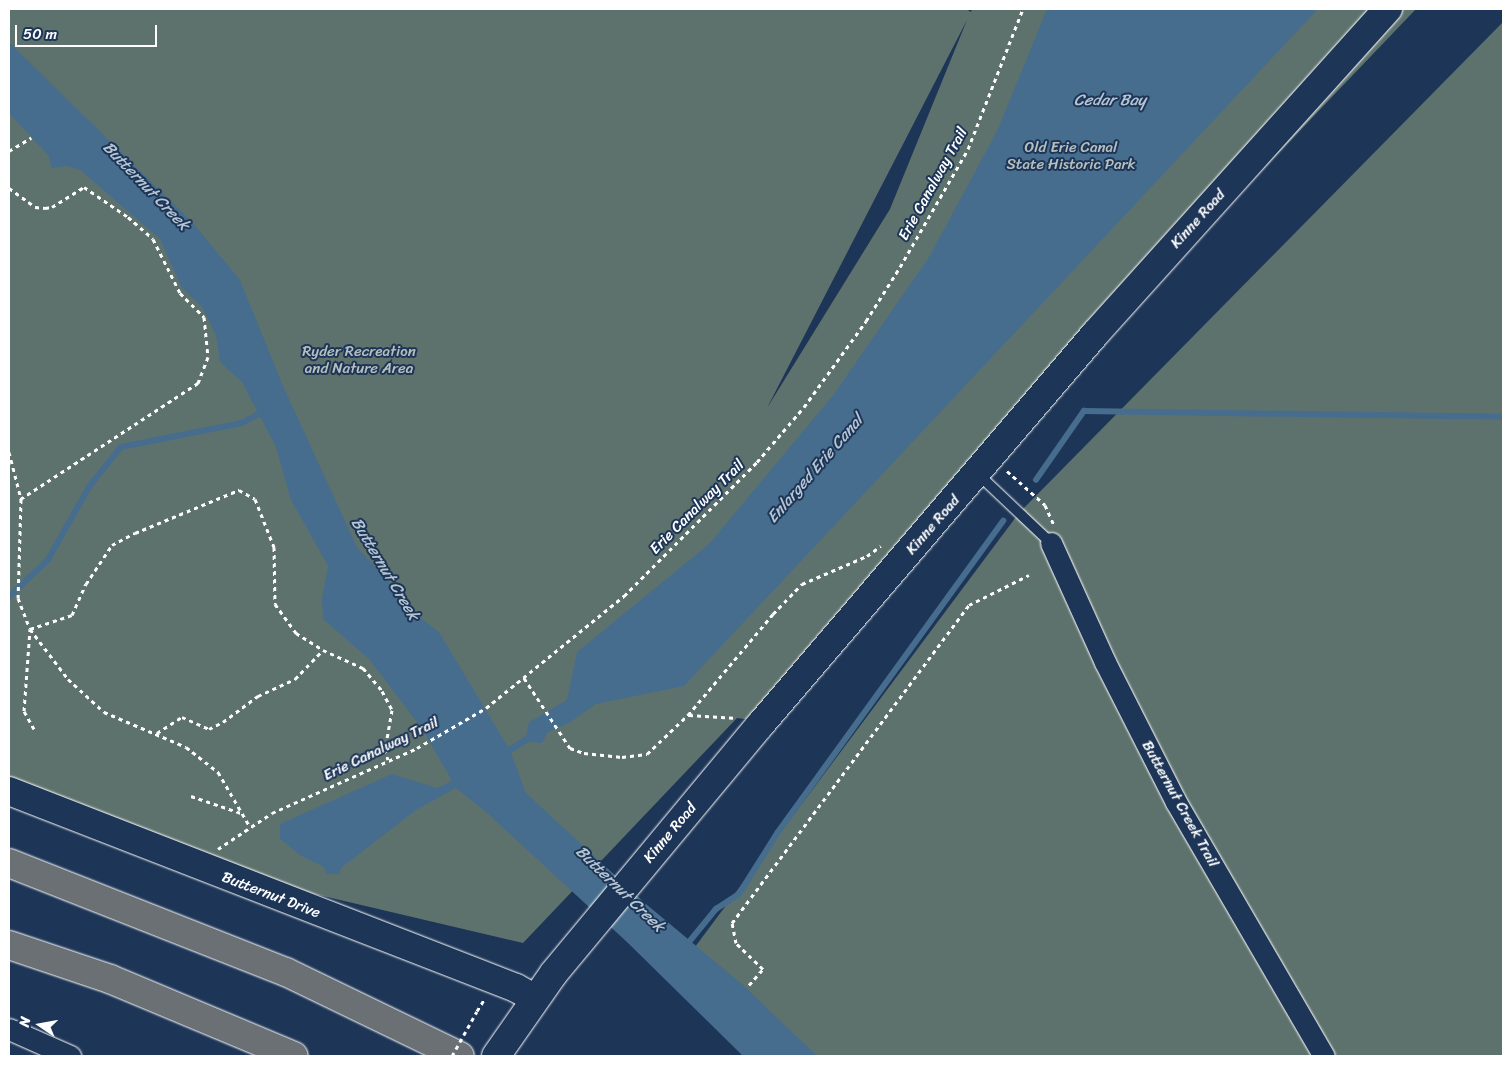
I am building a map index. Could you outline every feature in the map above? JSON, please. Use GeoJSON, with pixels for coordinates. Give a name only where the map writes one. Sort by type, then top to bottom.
{"type":"FeatureCollection","features":[{"type":"Feature","properties":{"kind":"highway"},"geometry":{"type":"LineString","coordinates":[[9,863],[286,972],[460,1056]]}},
{"type":"Feature","properties":{"kind":"highway"},"geometry":{"type":"LineString","coordinates":[[9,945],[110,979],[294,1056]]}},
{"type":"Feature","properties":{"kind":"street","name":"Kinne Road"},"geometry":{"type":"LineString","coordinates":[[502,1046],[534,998],[554,973],[760,725],[985,465],[1102,326],[1388,9]]}},
{"type":"Feature","properties":{"kind":"street","name":"Butternut Creek Trail"},"geometry":{"type":"LineString","coordinates":[[1052,543],[1105,662],[1176,802],[1324,1056]]}},
{"type":"Feature","properties":{"kind":"street","name":"Butternut Drive"},"geometry":{"type":"LineString","coordinates":[[9,791],[153,846],[196,866],[516,988],[534,998]]}},
{"type":"Feature","properties":{"kind":"street"},"geometry":{"type":"LineString","coordinates":[[9,1029],[70,1056]]}},
{"type":"Feature","properties":{"kind":"lane"},"geometry":{"type":"LineString","coordinates":[[985,465],[1052,543]]}},
{"type":"Feature","properties":{"kind":"path","name":"Erie Canalway Trail"},"geometry":{"type":"LineString","coordinates":[[212,853],[250,827],[388,760],[417,748],[486,708],[624,596],[757,462],[804,407],[866,321],[968,149],[1023,9]]}},
{"type":"Feature","properties":{"kind":"path"},"geometry":{"type":"LineString","coordinates":[[9,151],[31,138]]}},
{"type":"Feature","properties":{"kind":"path"},"geometry":{"type":"LineString","coordinates":[[9,188],[34,207],[52,207],[84,187],[128,217],[153,239],[180,292],[204,317],[208,357],[198,383],[21,499]]}},
{"type":"Feature","properties":{"kind":"path"},"geometry":{"type":"LineString","coordinates":[[9,452],[21,499],[17,571],[18,598],[30,629],[68,680],[104,712],[186,747],[218,772],[250,827]]}},
{"type":"Feature","properties":{"kind":"path"},"geometry":{"type":"LineString","coordinates":[[985,465],[1045,505],[1055,522],[1052,543]]}},
{"type":"Feature","properties":{"kind":"path"},"geometry":{"type":"LineString","coordinates":[[30,629],[72,615],[86,584],[112,545],[135,533],[239,490],[255,499],[274,547],[275,604],[296,633],[323,650],[363,668],[382,691],[392,710],[385,749],[388,760]]}},
{"type":"Feature","properties":{"kind":"path"},"geometry":{"type":"LineString","coordinates":[[524,678],[560,737],[570,748],[584,754],[622,757],[647,754],[688,715],[773,614],[802,584],[867,556],[883,544]]}},
{"type":"Feature","properties":{"kind":"path"},"geometry":{"type":"LineString","coordinates":[[749,985],[763,969],[736,943],[732,923],[969,605],[1030,575]]}},
{"type":"Feature","properties":{"kind":"path"},"geometry":{"type":"LineString","coordinates":[[30,629],[24,711],[34,729]]}},
{"type":"Feature","properties":{"kind":"path"},"geometry":{"type":"LineString","coordinates":[[156,733],[182,717],[209,729],[223,722],[258,696],[295,679],[323,650]]}},
{"type":"Feature","properties":{"kind":"path"},"geometry":{"type":"LineString","coordinates":[[688,715],[740,718],[760,725]]}},
{"type":"Feature","properties":{"kind":"path"},"geometry":{"type":"LineString","coordinates":[[191,796],[242,813]]}},
{"type":"Feature","properties":{"kind":"path"},"geometry":{"type":"LineString","coordinates":[[452,1056],[477,1011]]}},
{"type":"Feature","properties":{"kind":"green space","name":"Ryder Recreation and Nature Area"},"geometry":{"type":"Polygon","coordinates":[[[9,9],[966,9],[971,12],[972,9],[1416,9],[817,636],[753,720],[737,718],[523,943],[196,866],[9,791],[9,9]],[[967,20],[767,408],[890,209],[967,20]]]}},
{"type":"Feature","properties":{"kind":"green space"},"geometry":{"type":"Polygon","coordinates":[[[1503,22],[1503,1056],[772,1056],[680,967],[1019,513],[1503,22]]]}},
{"type":"Feature","properties":{"kind":"water","name":"Cedar Bay"},"geometry":{"type":"Polygon","coordinates":[[[1047,9],[1318,9],[684,686],[596,704],[569,723],[547,733],[542,743],[529,742],[511,753],[526,793],[646,904],[743,985],[817,1056],[743,1056],[628,943],[486,812],[456,788],[416,810],[341,868],[339,874],[326,874],[324,867],[300,855],[280,839],[280,824],[392,774],[437,788],[452,781],[423,730],[369,659],[323,619],[322,598],[328,566],[291,500],[276,447],[242,382],[220,362],[216,335],[202,307],[182,288],[160,239],[80,170],[67,166],[52,168],[48,155],[9,113],[9,42],[193,223],[240,280],[283,386],[357,547],[423,620],[439,632],[508,747],[526,736],[529,722],[567,700],[577,652],[709,544],[834,394],[929,257],[997,131],[1047,9]]]}},
{"type":"Feature","properties":{"kind":"waterway"},"geometry":{"type":"LineString","coordinates":[[9,597],[48,560],[89,487],[121,447],[242,423],[265,411]]}},
{"type":"Feature","properties":{"kind":"waterway"},"geometry":{"type":"LineString","coordinates":[[1036,480],[1084,411],[1503,417]]}},
{"type":"Feature","properties":{"kind":"waterway"},"geometry":{"type":"LineString","coordinates":[[685,947],[716,909],[739,894],[778,832],[1003,521]]}},
{"type":"Feature","properties":{"kind":"park label","name":"Old Erie Canal State Historic Park"},"geometry":{"type":"Point","coordinates":[1071,156]}},
{"type":"Feature","properties":{"kind":"water label","name":"Butternut Creek"},"geometry":{"type":"Point","coordinates":[146,186]}},
{"type":"Feature","properties":{"kind":"water label","name":"Enlarged Erie Canal"},"geometry":{"type":"Point","coordinates":[815,469]}},
{"type":"Feature","properties":{"kind":"water label","name":"Butternut Creek"},"geometry":{"type":"Point","coordinates":[385,569]}},
{"type":"Feature","properties":{"kind":"water label","name":"Butternut Creek"},"geometry":{"type":"Point","coordinates":[620,889]}}]}
